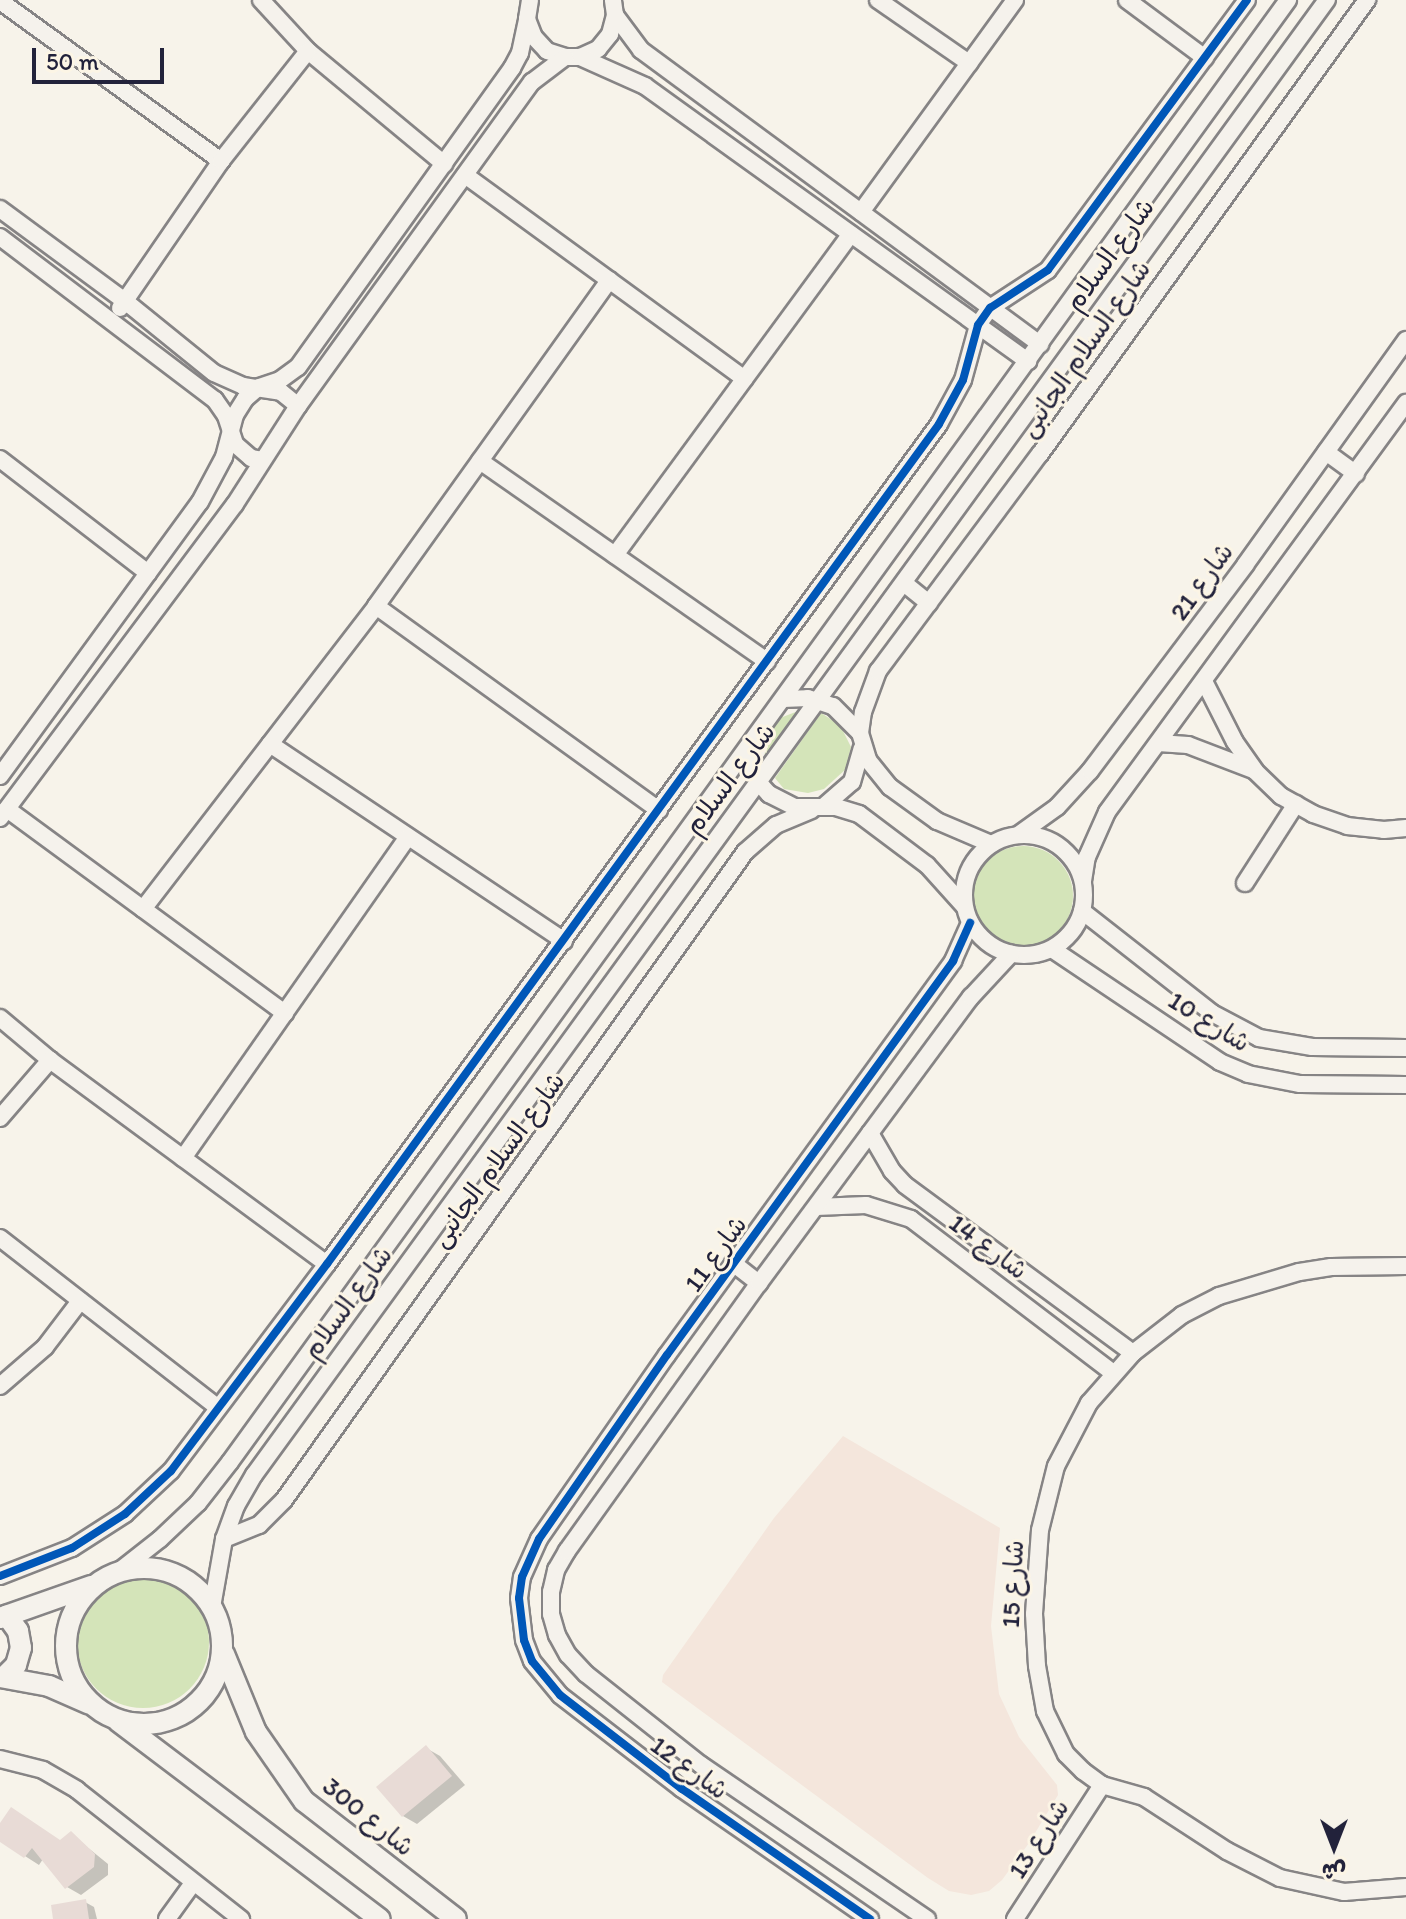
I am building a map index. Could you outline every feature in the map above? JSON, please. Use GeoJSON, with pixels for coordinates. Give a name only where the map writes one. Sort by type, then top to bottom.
{"type":"FeatureCollection","features":[{"type":"Feature","properties":{"kind":"street"},"geometry":{"type":"LineString","coordinates":[[261,0],[308,51],[444,164]]}},
{"type":"Feature","properties":{"kind":"street"},"geometry":{"type":"LineString","coordinates":[[878,0],[969,63]]}},
{"type":"Feature","properties":{"kind":"street"},"geometry":{"type":"LineString","coordinates":[[861,212],[1015,0]]}},
{"type":"Feature","properties":{"kind":"street"},"geometry":{"type":"LineString","coordinates":[[1127,0],[1205,58]]}},
{"type":"Feature","properties":{"kind":"street"},"geometry":{"type":"LineString","coordinates":[[0,1576],[72,1548],[125,1514],[171,1471],[564,941],[953,403],[963,380],[978,325],[990,308],[1048,270],[1247,0]]}},
{"type":"Feature","properties":{"kind":"street","name":"شارع السلام"},"geometry":{"type":"LineString","coordinates":[[118,1572],[160,1539],[198,1503],[230,1462],[1288,0]]}},
{"type":"Feature","properties":{"kind":"street","name":"شارع السلام"},"geometry":{"type":"LineString","coordinates":[[212,1607],[224,1539],[236,1506],[254,1475],[821,701],[1327,0]]}},
{"type":"Feature","properties":{"kind":"street","name":"شارع السلام الجانبى"},"geometry":{"type":"LineString","coordinates":[[224,1539],[259,1525],[284,1500],[670,962],[708,900],[761,837],[818,808],[852,782],[863,712],[878,671],[1367,0]]}},
{"type":"Feature","properties":{"kind":"street"},"geometry":{"type":"LineString","coordinates":[[0,1],[221,161]]}},
{"type":"Feature","properties":{"kind":"street"},"geometry":{"type":"LineString","coordinates":[[528,6],[534,37],[547,51],[573,57],[645,86],[1028,361]]}},
{"type":"Feature","properties":{"kind":"street"},"geometry":{"type":"LineString","coordinates":[[0,776],[213,480],[245,399],[259,387],[280,380],[298,367],[512,68],[520,53],[528,6]]}},
{"type":"Feature","properties":{"kind":"street"},"geometry":{"type":"LineString","coordinates":[[614,8],[641,50],[1040,344]]}},
{"type":"Feature","properties":{"kind":"street"},"geometry":{"type":"LineString","coordinates":[[285,1013],[143,909],[3,814],[235,504],[298,406],[532,82],[573,57],[598,49],[610,34],[614,8]]}},
{"type":"Feature","properties":{"kind":"street"},"geometry":{"type":"LineString","coordinates":[[112,321],[221,161],[308,51]]}},
{"type":"Feature","properties":{"kind":"street"},"geometry":{"type":"LineString","coordinates":[[465,175],[745,379]]}},
{"type":"Feature","properties":{"kind":"street"},"geometry":{"type":"LineString","coordinates":[[0,209],[125,301],[221,377],[243,386],[281,392],[298,406]]}},
{"type":"Feature","properties":{"kind":"street"},"geometry":{"type":"LineString","coordinates":[[615,555],[851,234]]}},
{"type":"Feature","properties":{"kind":"street"},"geometry":{"type":"LineString","coordinates":[[0,237],[215,400],[242,452],[262,460]]}},
{"type":"Feature","properties":{"kind":"street"},"geometry":{"type":"LineString","coordinates":[[143,909],[376,606],[609,280]]}},
{"type":"Feature","properties":{"kind":"street","name":"شارع 21"},"geometry":{"type":"LineString","coordinates":[[1018,835],[1057,807],[1090,771],[1406,340]]}},
{"type":"Feature","properties":{"kind":"street"},"geometry":{"type":"LineString","coordinates":[[747,749],[759,783],[781,802],[848,809],[927,865],[991,946],[1011,954],[1037,954],[1052,949],[1076,926],[1082,911],[1087,857],[1107,812],[1406,403]]}},
{"type":"Feature","properties":{"kind":"street"},"geometry":{"type":"LineString","coordinates":[[1326,452],[1356,474]]}},
{"type":"Feature","properties":{"kind":"street"},"geometry":{"type":"LineString","coordinates":[[0,459],[148,573]]}},
{"type":"Feature","properties":{"kind":"street"},"geometry":{"type":"LineString","coordinates":[[480,461],[767,661]]}},
{"type":"Feature","properties":{"kind":"street"},"geometry":{"type":"LineString","coordinates":[[904,583],[929,603]]}},
{"type":"Feature","properties":{"kind":"street"},"geometry":{"type":"LineString","coordinates":[[376,606],[659,810]]}},
{"type":"Feature","properties":{"kind":"street"},"geometry":{"type":"LineString","coordinates":[[1204,681],[1218,712],[1255,771]]}},
{"type":"Feature","properties":{"kind":"street"},"geometry":{"type":"LineString","coordinates":[[783,699],[821,701],[844,713],[876,773],[890,787],[937,821],[991,844]]}},
{"type":"Feature","properties":{"kind":"street"},"geometry":{"type":"LineString","coordinates":[[1158,743],[1188,745],[1255,771],[1296,804],[1313,814],[1347,826],[1384,830],[1406,828]]}},
{"type":"Feature","properties":{"kind":"street"},"geometry":{"type":"LineString","coordinates":[[270,744],[564,941]]}},
{"type":"Feature","properties":{"kind":"street"},"geometry":{"type":"LineString","coordinates":[[1245,883],[1296,804]]}},
{"type":"Feature","properties":{"kind":"street"},"geometry":{"type":"LineString","coordinates":[[967,915],[965,879],[971,865],[991,844],[1018,835],[1051,841],[1076,865],[1083,881]]}},
{"type":"Feature","properties":{"kind":"street"},"geometry":{"type":"LineString","coordinates":[[183,1158],[408,837]]}},
{"type":"Feature","properties":{"kind":"street"},"geometry":{"type":"LineString","coordinates":[[684,884],[708,900]]}},
{"type":"Feature","properties":{"kind":"street","name":"شارع 10"},"geometry":{"type":"LineString","coordinates":[[1082,911],[1212,1013],[1259,1038],[1312,1047],[1406,1048]]}},
{"type":"Feature","properties":{"kind":"street","name":"شارع 11"},"geometry":{"type":"LineString","coordinates":[[520,1618],[522,1577],[539,1539],[733,1263],[953,961],[967,915]]}},
{"type":"Feature","properties":{"kind":"street","name":"شارع 10"},"geometry":{"type":"LineString","coordinates":[[1052,949],[1220,1062],[1248,1074],[1300,1084],[1406,1085]]}},
{"type":"Feature","properties":{"kind":"street","name":"شارع 11"},"geometry":{"type":"LineString","coordinates":[[551,1614],[556,1570],[567,1551],[759,1283],[971,997],[1011,954]]}},
{"type":"Feature","properties":{"kind":"street"},"geometry":{"type":"LineString","coordinates":[[0,1018],[50,1060],[327,1264]]}},
{"type":"Feature","properties":{"kind":"street"},"geometry":{"type":"LineString","coordinates":[[0,1118],[50,1060]]}},
{"type":"Feature","properties":{"kind":"street","name":"شارع 14"},"geometry":{"type":"LineString","coordinates":[[870,1133],[905,1185],[1133,1353]]}},
{"type":"Feature","properties":{"kind":"street","name":"شارع 14"},"geometry":{"type":"LineString","coordinates":[[816,1207],[866,1205],[911,1219],[1113,1373]]}},
{"type":"Feature","properties":{"kind":"street"},"geometry":{"type":"LineString","coordinates":[[0,1238],[218,1408]]}},
{"type":"Feature","properties":{"kind":"street"},"geometry":{"type":"LineString","coordinates":[[733,1263],[759,1283]]}},
{"type":"Feature","properties":{"kind":"street","name":"شارع 15"},"geometry":{"type":"LineString","coordinates":[[1406,1266],[1331,1267],[1299,1272],[1230,1292],[1182,1315],[1133,1353],[1089,1403],[1056,1466],[1040,1530],[1034,1614],[1037,1666],[1045,1711],[1054,1734],[1075,1763],[1102,1785],[1144,1797],[1227,1851],[1280,1878],[1344,1892],[1406,1887]]}},
{"type":"Feature","properties":{"kind":"street"},"geometry":{"type":"LineString","coordinates":[[0,1386],[45,1347],[80,1301]]}},
{"type":"Feature","properties":{"kind":"street"},"geometry":{"type":"LineString","coordinates":[[2,1677],[16,1665],[21,1648],[18,1631],[4,1617],[95,1584],[118,1572],[145,1567],[172,1572],[195,1586],[212,1607],[221,1627],[224,1654],[216,1678],[203,1698],[185,1713],[150,1723],[115,1719]]}},
{"type":"Feature","properties":{"kind":"street"},"geometry":{"type":"LineString","coordinates":[[91,1704],[74,1683],[66,1657],[67,1630],[77,1605],[95,1584]]}},
{"type":"Feature","properties":{"kind":"street","name":"شارع 12"},"geometry":{"type":"LineString","coordinates":[[551,1614],[568,1655],[596,1683],[701,1765],[927,1919]]}},
{"type":"Feature","properties":{"kind":"street","name":"شارع 12"},"geometry":{"type":"LineString","coordinates":[[520,1618],[532,1661],[560,1695],[682,1789],[870,1919]]}},
{"type":"Feature","properties":{"kind":"street","name":"شارع 300"},"geometry":{"type":"LineString","coordinates":[[224,1654],[256,1732],[304,1801],[456,1919]]}},
{"type":"Feature","properties":{"kind":"street"},"geometry":{"type":"LineString","coordinates":[[2,1677],[49,1686],[91,1704],[115,1719],[380,1919]]}},
{"type":"Feature","properties":{"kind":"street"},"geometry":{"type":"LineString","coordinates":[[0,1759],[43,1770],[77,1790],[241,1919]]}},
{"type":"Feature","properties":{"kind":"street","name":"شارع 13"},"geometry":{"type":"LineString","coordinates":[[1015,1919],[1102,1785]]}},
{"type":"Feature","properties":{"kind":"street"},"geometry":{"type":"LineString","coordinates":[[167,1919],[193,1883]]}},
{"type":"Feature","properties":{"kind":"shaded area"},"geometry":{"type":"Polygon","coordinates":[[[843,1436],[1000,1528],[991,1626],[999,1694],[1019,1737],[1057,1785],[1058,1795],[1029,1843],[1002,1880],[989,1891],[971,1895],[949,1891],[928,1878],[662,1682],[663,1675],[774,1518],[843,1436]]]}},
{"type":"Feature","properties":{"kind":"green space"},"geometry":{"type":"Polygon","coordinates":[[[806,708],[764,766],[766,736],[780,718],[806,708]]]}},
{"type":"Feature","properties":{"kind":"green space"},"geometry":{"type":"Polygon","coordinates":[[[821,713],[840,725],[851,747],[846,769],[824,789],[808,793],[784,789],[775,778],[821,713]]]}},
{"type":"Feature","properties":{"kind":"green space"},"geometry":{"type":"Polygon","coordinates":[[[1023,846],[1042,850],[1058,861],[1069,877],[1073,896],[1069,915],[1058,931],[1042,942],[1023,946],[1004,942],[988,931],[977,915],[973,896],[977,877],[988,861],[1004,850],[1023,846]]]}},
{"type":"Feature","properties":{"kind":"green space"},"geometry":{"type":"Polygon","coordinates":[[[143,1576],[168,1581],[189,1596],[204,1617],[209,1642],[204,1667],[189,1688],[168,1703],[143,1708],[118,1703],[97,1688],[82,1667],[77,1642],[82,1617],[97,1596],[118,1581],[143,1576]]]}},
{"type":"Feature","properties":{"kind":"building"},"geometry":{"type":"Polygon","coordinates":[[[426,1745],[452,1776],[402,1817],[376,1787],[426,1745]]]}},
{"type":"Feature","properties":{"kind":"building"},"geometry":{"type":"Polygon","coordinates":[[[11,1807],[60,1840],[71,1831],[95,1854],[94,1867],[65,1889],[32,1848],[24,1858],[0,1842],[0,1823],[11,1807]]]}},
{"type":"Feature","properties":{"kind":"building"},"geometry":{"type":"Polygon","coordinates":[[[86,1899],[89,1919],[53,1919],[51,1905],[86,1899]]]}},
{"type":"Feature","properties":{"kind":"cycle path"},"geometry":{"type":"LineString","coordinates":[[0,1576],[72,1548],[125,1514],[171,1471],[327,1264],[939,424],[963,380],[978,325],[990,308],[1048,270],[1247,0]]}},
{"type":"Feature","properties":{"kind":"cycle path"},"geometry":{"type":"LineString","coordinates":[[870,1919],[682,1789],[560,1695],[532,1661],[524,1640],[519,1598],[522,1577],[539,1539],[667,1355],[953,961],[970,923]]}}]}
